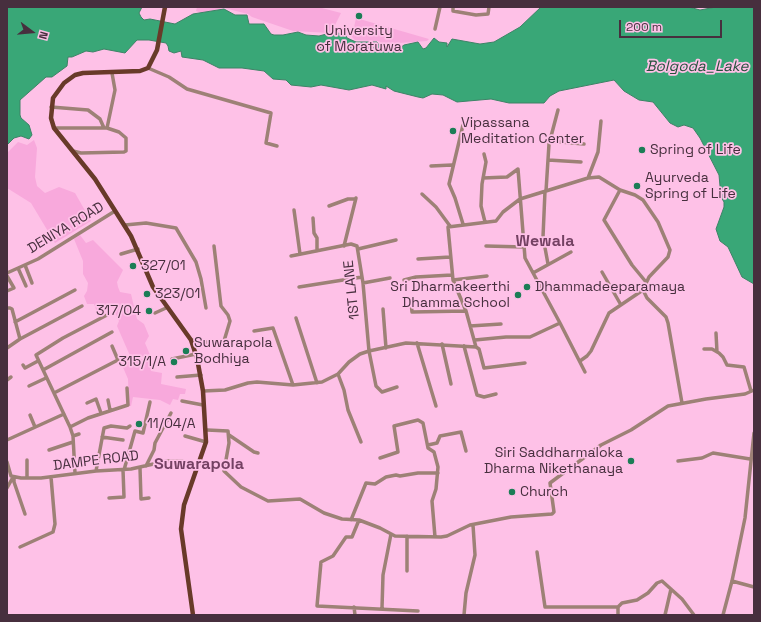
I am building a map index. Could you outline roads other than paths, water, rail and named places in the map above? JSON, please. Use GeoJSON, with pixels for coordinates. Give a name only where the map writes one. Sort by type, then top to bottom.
{"type":"FeatureCollection","features":[{"type":"Feature","properties":{"kind":"main road"},"geometry":{"type":"LineString","coordinates":[[165,7],[157,50],[148,68],[140,71],[83,73],[69,78],[58,89],[53,98],[51,118],[54,128],[95,179],[125,225],[138,249],[149,279],[166,308],[191,340],[196,354],[203,391],[207,430],[206,442],[199,466],[184,505],[182,522],[182,543],[193,615]]}},
{"type":"Feature","properties":{"kind":"street"},"geometry":{"type":"LineString","coordinates":[[435,29],[440,7]]}},
{"type":"Feature","properties":{"kind":"street"},"geometry":{"type":"LineString","coordinates":[[453,7],[453,11],[476,15],[488,14],[489,7]]}},
{"type":"Feature","properties":{"kind":"street"},"geometry":{"type":"LineString","coordinates":[[148,68],[169,77],[187,89],[271,113],[266,142],[277,146]]}},
{"type":"Feature","properties":{"kind":"street"},"geometry":{"type":"LineString","coordinates":[[106,128],[115,90],[112,73]]}},
{"type":"Feature","properties":{"kind":"street"},"geometry":{"type":"LineString","coordinates":[[51,108],[88,110],[100,119],[106,128]]}},
{"type":"Feature","properties":{"kind":"street"},"geometry":{"type":"LineString","coordinates":[[548,264],[543,237],[549,141],[558,110]]}},
{"type":"Feature","properties":{"kind":"street"},"geometry":{"type":"LineString","coordinates":[[588,178],[598,152],[601,121]]}},
{"type":"Feature","properties":{"kind":"street"},"geometry":{"type":"LineString","coordinates":[[463,125],[452,165],[449,184],[463,224]]}},
{"type":"Feature","properties":{"kind":"street"},"geometry":{"type":"LineString","coordinates":[[54,128],[106,128],[119,132],[126,138],[126,151],[81,153],[72,150]]}},
{"type":"Feature","properties":{"kind":"street"},"geometry":{"type":"LineString","coordinates":[[549,141],[584,144]]}},
{"type":"Feature","properties":{"kind":"street"},"geometry":{"type":"LineString","coordinates":[[484,154],[486,162],[481,206],[485,222]]}},
{"type":"Feature","properties":{"kind":"street"},"geometry":{"type":"LineString","coordinates":[[548,160],[581,162]]}},
{"type":"Feature","properties":{"kind":"street"},"geometry":{"type":"LineString","coordinates":[[431,166],[452,165]]}},
{"type":"Feature","properties":{"kind":"street"},"geometry":{"type":"LineString","coordinates":[[484,178],[507,177],[518,169],[525,258],[585,372]]}},
{"type":"Feature","properties":{"kind":"street"},"geometry":{"type":"LineString","coordinates":[[450,226],[496,221],[503,212],[520,199],[588,178],[599,177],[620,190],[639,197],[651,211],[670,250],[670,253],[646,282],[643,290],[609,313],[591,351],[580,361]]}},
{"type":"Feature","properties":{"kind":"street"},"geometry":{"type":"LineString","coordinates":[[620,190],[604,220],[632,265],[646,282]]}},
{"type":"Feature","properties":{"kind":"street"},"geometry":{"type":"LineString","coordinates":[[422,194],[436,207],[450,226]]}},
{"type":"Feature","properties":{"kind":"street"},"geometry":{"type":"LineString","coordinates":[[329,206],[348,199],[356,199],[344,246]]}},
{"type":"Feature","properties":{"kind":"street"},"geometry":{"type":"LineString","coordinates":[[294,210],[300,254]]}},
{"type":"Feature","properties":{"kind":"street","name":"DENIYA ROAD"},"geometry":{"type":"LineString","coordinates":[[7,274],[38,259],[115,211]]}},
{"type":"Feature","properties":{"kind":"street"},"geometry":{"type":"LineString","coordinates":[[313,218],[314,233],[317,238],[317,251]]}},
{"type":"Feature","properties":{"kind":"street"},"geometry":{"type":"LineString","coordinates":[[125,225],[146,223],[176,228],[196,262],[206,308]]}},
{"type":"Feature","properties":{"kind":"street"},"geometry":{"type":"LineString","coordinates":[[450,226],[447,229],[452,278],[466,311],[476,347],[480,351],[484,368],[525,363]]}},
{"type":"Feature","properties":{"kind":"street"},"geometry":{"type":"LineString","coordinates":[[358,249],[396,240]]}},
{"type":"Feature","properties":{"kind":"street","name":"1ST LANE"},"geometry":{"type":"LineString","coordinates":[[291,256],[354,244],[358,249],[363,283],[368,351],[379,390],[382,392],[397,387]]}},
{"type":"Feature","properties":{"kind":"street"},"geometry":{"type":"LineString","coordinates":[[191,340],[221,344],[224,341],[230,321],[222,306],[214,246]]}},
{"type":"Feature","properties":{"kind":"street"},"geometry":{"type":"LineString","coordinates":[[486,246],[524,247]]}},
{"type":"Feature","properties":{"kind":"street"},"geometry":{"type":"LineString","coordinates":[[121,254],[138,249]]}},
{"type":"Feature","properties":{"kind":"street"},"geometry":{"type":"LineString","coordinates":[[533,273],[570,252]]}},
{"type":"Feature","properties":{"kind":"street"},"geometry":{"type":"LineString","coordinates":[[418,259],[450,257]]}},
{"type":"Feature","properties":{"kind":"street"},"geometry":{"type":"LineString","coordinates":[[25,265],[32,284]]}},
{"type":"Feature","properties":{"kind":"street"},"geometry":{"type":"LineString","coordinates":[[18,268],[26,286]]}},
{"type":"Feature","properties":{"kind":"street"},"geometry":{"type":"LineString","coordinates":[[602,272],[621,305]]}},
{"type":"Feature","properties":{"kind":"street"},"geometry":{"type":"LineString","coordinates":[[7,274],[14,288],[7,291]]}},
{"type":"Feature","properties":{"kind":"street"},"geometry":{"type":"LineString","coordinates":[[404,280],[416,277],[452,278],[487,276]]}},
{"type":"Feature","properties":{"kind":"street"},"geometry":{"type":"LineString","coordinates":[[299,287],[362,277]]}},
{"type":"Feature","properties":{"kind":"street"},"geometry":{"type":"LineString","coordinates":[[363,283],[390,278]]}},
{"type":"Feature","properties":{"kind":"street"},"geometry":{"type":"LineString","coordinates":[[643,290],[647,298],[666,317],[682,403]]}},
{"type":"Feature","properties":{"kind":"street"},"geometry":{"type":"LineString","coordinates":[[15,322],[73,291]]}},
{"type":"Feature","properties":{"kind":"street"},"geometry":{"type":"LineString","coordinates":[[411,302],[412,312],[466,311]]}},
{"type":"Feature","properties":{"kind":"street"},"geometry":{"type":"LineString","coordinates":[[7,348],[20,339],[82,306]]}},
{"type":"Feature","properties":{"kind":"street"},"geometry":{"type":"LineString","coordinates":[[7,308],[12,309],[20,339]]}},
{"type":"Feature","properties":{"kind":"street"},"geometry":{"type":"LineString","coordinates":[[155,313],[166,308]]}},
{"type":"Feature","properties":{"kind":"street"},"geometry":{"type":"LineString","coordinates":[[383,309],[386,348]]}},
{"type":"Feature","properties":{"kind":"street"},"geometry":{"type":"LineString","coordinates":[[75,473],[73,436],[70,427],[36,357],[37,353],[107,315]]}},
{"type":"Feature","properties":{"kind":"street"},"geometry":{"type":"LineString","coordinates":[[296,318],[317,383]]}},
{"type":"Feature","properties":{"kind":"street"},"geometry":{"type":"LineString","coordinates":[[475,340],[530,337],[560,323]]}},
{"type":"Feature","properties":{"kind":"street"},"geometry":{"type":"LineString","coordinates":[[470,326],[501,324]]}},
{"type":"Feature","properties":{"kind":"street"},"geometry":{"type":"LineString","coordinates":[[254,331],[273,328],[292,386]]}},
{"type":"Feature","properties":{"kind":"street"},"geometry":{"type":"LineString","coordinates":[[43,370],[112,332]]}},
{"type":"Feature","properties":{"kind":"street"},"geometry":{"type":"LineString","coordinates":[[716,333],[717,352]]}},
{"type":"Feature","properties":{"kind":"street"},"geometry":{"type":"LineString","coordinates":[[203,391],[225,390],[248,383],[257,382],[292,386],[317,383],[329,380],[338,374],[348,362],[368,351],[406,343],[476,347]]}},
{"type":"Feature","properties":{"kind":"street"},"geometry":{"type":"LineString","coordinates":[[417,343],[436,406]]}},
{"type":"Feature","properties":{"kind":"street"},"geometry":{"type":"LineString","coordinates":[[442,344],[451,384]]}},
{"type":"Feature","properties":{"kind":"street"},"geometry":{"type":"LineString","coordinates":[[54,393],[118,360],[112,346]]}},
{"type":"Feature","properties":{"kind":"street"},"geometry":{"type":"LineString","coordinates":[[464,346],[477,395],[484,397],[496,394]]}},
{"type":"Feature","properties":{"kind":"street"},"geometry":{"type":"LineString","coordinates":[[229,435],[224,471],[241,487],[268,501],[300,499],[324,513],[351,520],[358,520],[380,528],[391,534],[435,537],[447,536],[474,525],[511,517],[552,514],[554,512],[550,483],[601,445],[639,425],[660,410],[682,403],[745,394],[752,390],[746,368],[727,365],[723,357],[717,352],[704,349]]}},
{"type":"Feature","properties":{"kind":"street"},"geometry":{"type":"LineString","coordinates":[[172,359],[196,354]]}},
{"type":"Feature","properties":{"kind":"street"},"geometry":{"type":"LineString","coordinates":[[23,365],[25,368],[38,361]]}},
{"type":"Feature","properties":{"kind":"street"},"geometry":{"type":"LineString","coordinates":[[338,374],[344,390],[348,410],[361,442]]}},
{"type":"Feature","properties":{"kind":"street"},"geometry":{"type":"LineString","coordinates":[[177,377],[200,375]]}},
{"type":"Feature","properties":{"kind":"street"},"geometry":{"type":"LineString","coordinates":[[29,386],[46,378]]}},
{"type":"Feature","properties":{"kind":"street"},"geometry":{"type":"LineString","coordinates":[[70,427],[101,413],[128,405],[127,388]]}},
{"type":"Feature","properties":{"kind":"street"},"geometry":{"type":"LineString","coordinates":[[87,403],[96,400],[101,413]]}},
{"type":"Feature","properties":{"kind":"street"},"geometry":{"type":"LineString","coordinates":[[108,400],[110,410]]}},
{"type":"Feature","properties":{"kind":"street"},"geometry":{"type":"LineString","coordinates":[[182,401],[204,404]]}},
{"type":"Feature","properties":{"kind":"street"},"geometry":{"type":"LineString","coordinates":[[109,498],[124,497],[124,470],[135,431],[143,433],[150,402]]}},
{"type":"Feature","properties":{"kind":"street"},"geometry":{"type":"LineString","coordinates":[[146,466],[154,450],[155,443],[171,413]]}},
{"type":"Feature","properties":{"kind":"street"},"geometry":{"type":"LineString","coordinates":[[7,440],[64,414]]}},
{"type":"Feature","properties":{"kind":"street"},"geometry":{"type":"LineString","coordinates":[[30,415],[35,427]]}},
{"type":"Feature","properties":{"kind":"street"},"geometry":{"type":"LineString","coordinates":[[380,458],[398,452],[393,428],[406,422],[421,421],[429,448],[434,452],[438,473],[432,501],[435,537]]}},
{"type":"Feature","properties":{"kind":"street"},"geometry":{"type":"LineString","coordinates":[[96,471],[104,428],[107,426],[127,428],[130,426]]}},
{"type":"Feature","properties":{"kind":"street"},"geometry":{"type":"LineString","coordinates":[[207,430],[228,431],[229,435],[254,452],[258,453]]}},
{"type":"Feature","properties":{"kind":"street"},"geometry":{"type":"LineString","coordinates":[[428,445],[438,442],[440,436],[461,432],[466,451]]}},
{"type":"Feature","properties":{"kind":"street"},"geometry":{"type":"LineString","coordinates":[[73,436],[79,434]]}},
{"type":"Feature","properties":{"kind":"street"},"geometry":{"type":"LineString","coordinates":[[185,436],[206,442]]}},
{"type":"Feature","properties":{"kind":"street"},"geometry":{"type":"LineString","coordinates":[[723,615],[732,581],[749,491],[750,459],[754,436]]}},
{"type":"Feature","properties":{"kind":"street"},"geometry":{"type":"LineString","coordinates":[[102,437],[122,440]]}},
{"type":"Feature","properties":{"kind":"street"},"geometry":{"type":"LineString","coordinates":[[49,450],[73,442]]}},
{"type":"Feature","properties":{"kind":"street"},"geometry":{"type":"LineString","coordinates":[[678,461],[699,459],[713,453],[750,459]]}},
{"type":"Feature","properties":{"kind":"street"},"geometry":{"type":"LineString","coordinates":[[27,460],[27,478]]}},
{"type":"Feature","properties":{"kind":"street","name":"DAMPE ROAD"},"geometry":{"type":"LineString","coordinates":[[13,478],[51,477],[75,473],[124,470],[173,461],[199,466]]}},
{"type":"Feature","properties":{"kind":"street"},"geometry":{"type":"LineString","coordinates":[[7,462],[25,514]]}},
{"type":"Feature","properties":{"kind":"street"},"geometry":{"type":"LineString","coordinates":[[140,468],[141,499],[149,498]]}},
{"type":"Feature","properties":{"kind":"street"},"geometry":{"type":"LineString","coordinates":[[351,520],[366,483],[375,484],[386,477],[396,475],[438,473]]}},
{"type":"Feature","properties":{"kind":"street"},"geometry":{"type":"LineString","coordinates":[[20,547],[53,532],[55,524],[51,477]]}},
{"type":"Feature","properties":{"kind":"street"},"geometry":{"type":"LineString","coordinates":[[7,488],[13,478]]}},
{"type":"Feature","properties":{"kind":"street"},"geometry":{"type":"LineString","coordinates":[[358,520],[352,537],[346,537],[332,556],[321,562],[317,606],[418,610]]}},
{"type":"Feature","properties":{"kind":"street"},"geometry":{"type":"LineString","coordinates":[[464,615],[466,593],[475,555],[474,525]]}},
{"type":"Feature","properties":{"kind":"street"},"geometry":{"type":"LineString","coordinates":[[382,608],[383,575],[391,534]]}},
{"type":"Feature","properties":{"kind":"street"},"geometry":{"type":"LineString","coordinates":[[407,536],[407,571]]}},
{"type":"Feature","properties":{"kind":"street"},"geometry":{"type":"LineString","coordinates":[[537,552],[545,607],[618,606],[622,603],[637,600],[660,581],[662,581],[682,599],[694,615]]}},
{"type":"Feature","properties":{"kind":"street"},"geometry":{"type":"LineString","coordinates":[[732,581],[754,587]]}},
{"type":"Feature","properties":{"kind":"street"},"geometry":{"type":"LineString","coordinates":[[665,615],[671,589]]}},
{"type":"Feature","properties":{"kind":"street"},"geometry":{"type":"LineString","coordinates":[[618,606],[618,615]]}},
{"type":"Feature","properties":{"kind":"street"},"geometry":{"type":"LineString","coordinates":[[354,607],[354,615]]}},
{"type":"Feature","properties":{"kind":"water","name":"Bolgoda_Lake"},"geometry":{"type":"Polygon","coordinates":[[[7,7],[142,7],[139,13],[144,20],[150,19],[175,24],[193,14],[224,9],[235,15],[247,15],[249,24],[264,24],[271,34],[274,35],[298,32],[306,35],[319,36],[334,32],[346,35],[347,38],[356,42],[377,42],[381,49],[395,52],[404,45],[418,42],[423,49],[426,48],[434,38],[439,42],[447,43],[447,47],[452,39],[480,44],[494,42],[520,27],[541,7],[689,7],[700,10],[716,7],[754,7],[754,284],[742,277],[728,247],[720,241],[716,229],[724,207],[724,202],[721,197],[719,175],[700,138],[693,128],[684,125],[678,127],[670,123],[653,102],[639,100],[624,91],[614,80],[559,91],[550,96],[544,103],[509,103],[491,99],[457,102],[443,95],[432,94],[423,98],[394,91],[386,86],[386,89],[372,85],[349,90],[321,85],[311,87],[291,85],[286,80],[273,79],[264,71],[242,68],[219,68],[203,60],[182,57],[181,51],[174,53],[169,51],[166,43],[149,40],[137,40],[125,53],[104,49],[93,52],[86,51],[72,57],[68,57],[67,66],[52,77],[46,77],[20,100],[21,118],[29,125],[32,135],[29,139],[21,136],[14,138],[7,145],[7,7]]]}},
{"type":"Feature","properties":{"kind":"place","name":"University of Moratuwa"},"geometry":{"type":"Point","coordinates":[359,16]}},
{"type":"Feature","properties":{"kind":"place","name":"Vipassana Meditation Center"},"geometry":{"type":"Point","coordinates":[453,131]}},
{"type":"Feature","properties":{"kind":"place","name":"Spring of Life"},"geometry":{"type":"Point","coordinates":[642,150]}},
{"type":"Feature","properties":{"kind":"place","name":"Ayurveda Spring of Life"},"geometry":{"type":"Point","coordinates":[637,186]}},
{"type":"Feature","properties":{"kind":"place","name":"327/01"},"geometry":{"type":"Point","coordinates":[133,266]}},
{"type":"Feature","properties":{"kind":"place","name":"Dhammadeeparamaya"},"geometry":{"type":"Point","coordinates":[527,287]}},
{"type":"Feature","properties":{"kind":"place","name":"323/01"},"geometry":{"type":"Point","coordinates":[147,294]}},
{"type":"Feature","properties":{"kind":"place","name":"Sri Dharmakeerthi Dhamma School"},"geometry":{"type":"Point","coordinates":[518,295]}},
{"type":"Feature","properties":{"kind":"place","name":"317/04"},"geometry":{"type":"Point","coordinates":[149,311]}},
{"type":"Feature","properties":{"kind":"place","name":"Suwarapola Bodhiya"},"geometry":{"type":"Point","coordinates":[186,351]}},
{"type":"Feature","properties":{"kind":"place","name":"315/1/A"},"geometry":{"type":"Point","coordinates":[174,362]}},
{"type":"Feature","properties":{"kind":"place","name":"11/04/A"},"geometry":{"type":"Point","coordinates":[139,424]}},
{"type":"Feature","properties":{"kind":"place","name":"Siri Saddharmaloka Dharma Nikethanaya"},"geometry":{"type":"Point","coordinates":[631,461]}},
{"type":"Feature","properties":{"kind":"place","name":"Church"},"geometry":{"type":"Point","coordinates":[512,492]}},
{"type":"Feature","properties":{"kind":"district","name":"Wewala"},"geometry":{"type":"Point","coordinates":[545,242]}},
{"type":"Feature","properties":{"kind":"district","name":"Suwarapola"},"geometry":{"type":"Point","coordinates":[199,465]}}]}
